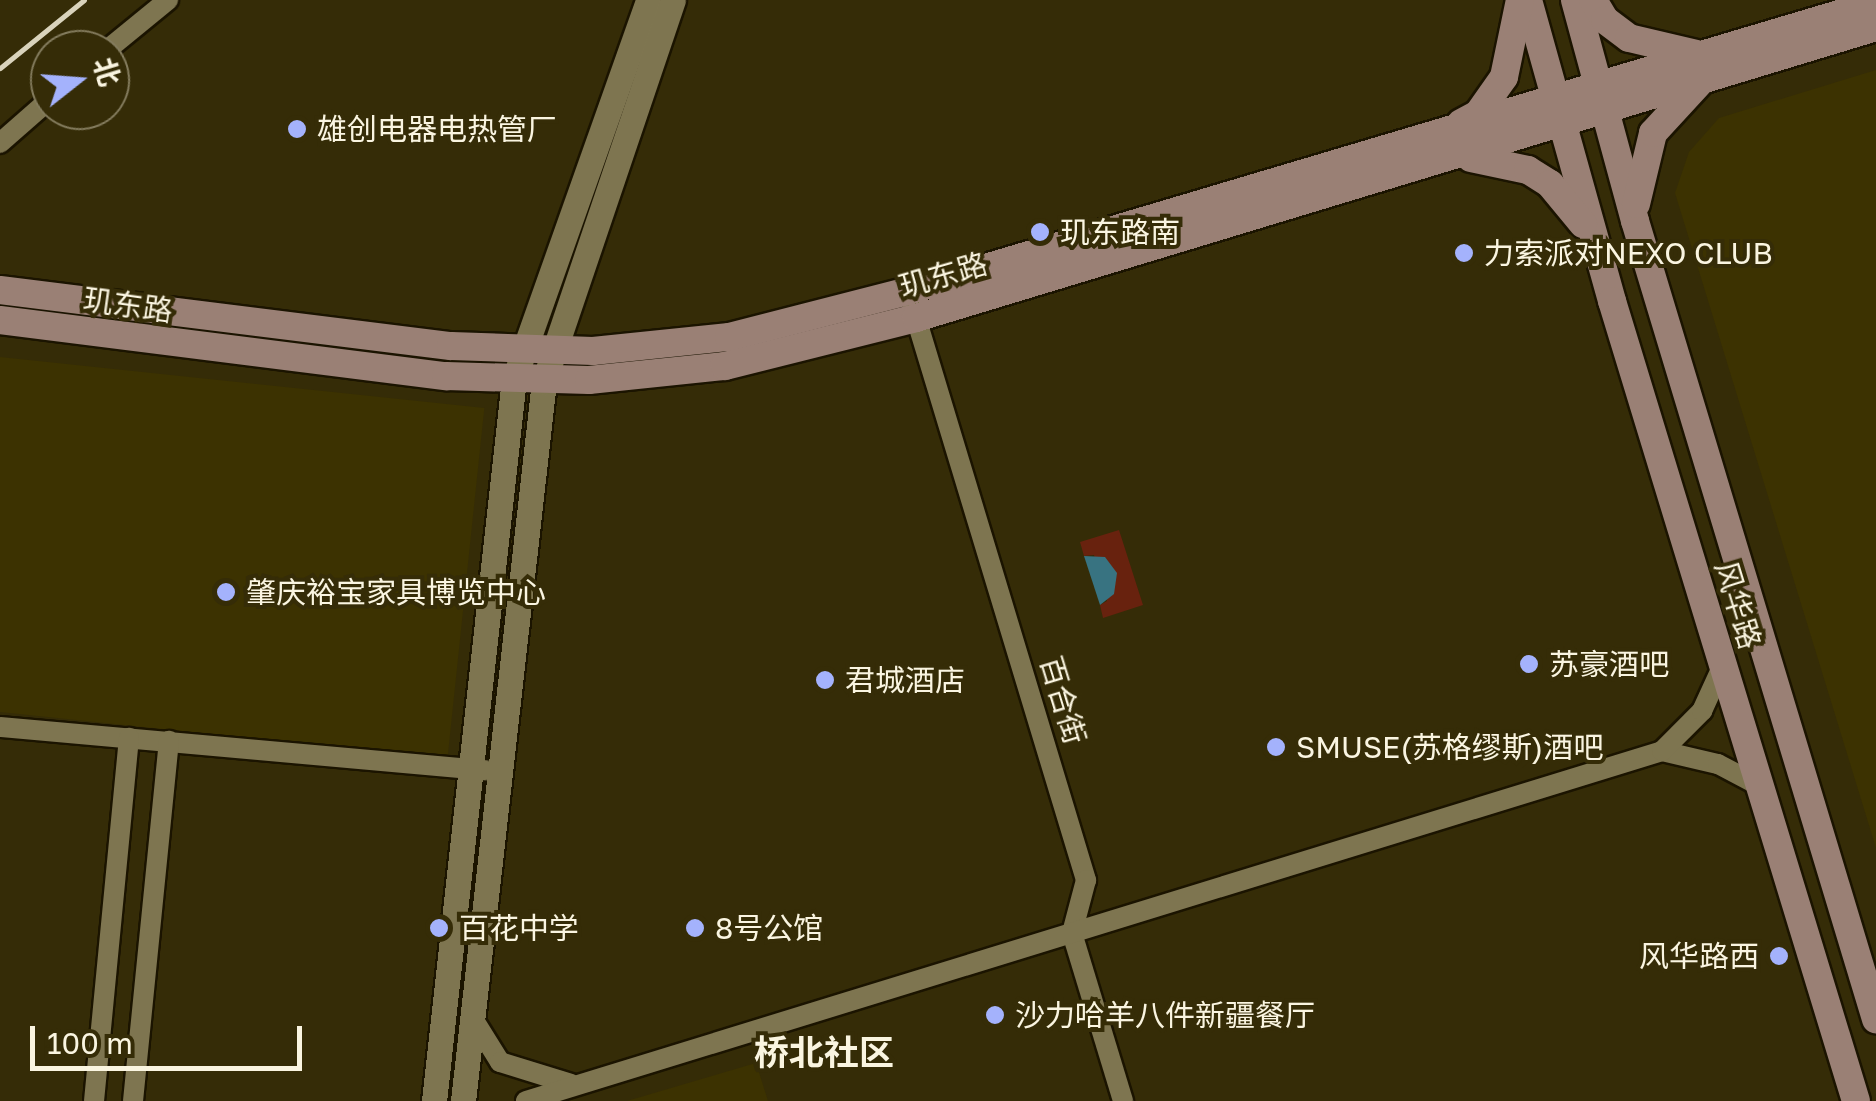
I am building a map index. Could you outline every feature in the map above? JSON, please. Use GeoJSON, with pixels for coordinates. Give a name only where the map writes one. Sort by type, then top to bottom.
{"type":"FeatureCollection","features":[{"type":"Feature","properties":{"kind":"main road","name":"风华路"},"geometry":{"type":"LineString","coordinates":[[1524,0],[1856,1101]]}},
{"type":"Feature","properties":{"kind":"main road"},"geometry":{"type":"LineString","coordinates":[[1524,0],[1512,60],[1493,98],[1447,146],[1528,170],[1568,202],[1593,237]]}},
{"type":"Feature","properties":{"kind":"main road","name":"风华路"},"geometry":{"type":"LineString","coordinates":[[1575,0],[1634,220],[1876,1019]]}},
{"type":"Feature","properties":{"kind":"main road"},"geometry":{"type":"LineString","coordinates":[[1593,0],[1605,20],[1630,38],[1702,67],[1654,134],[1641,164],[1634,220]]}},
{"type":"Feature","properties":{"kind":"main road","name":"玑东路"},"geometry":{"type":"LineString","coordinates":[[0,320],[357,367],[544,381],[725,366],[912,305],[1558,114],[1876,4]]}},
{"type":"Feature","properties":{"kind":"main road","name":"玑东路"},"geometry":{"type":"LineString","coordinates":[[1702,67],[1876,27]]}},
{"type":"Feature","properties":{"kind":"main road"},"geometry":{"type":"LineString","coordinates":[[1612,302],[1657,288]]}},
{"type":"Feature","properties":{"kind":"main road","name":"玑东路"},"geometry":{"type":"LineString","coordinates":[[0,290],[361,337],[536,350],[729,336],[912,305]]}},
{"type":"Feature","properties":{"kind":"street"},"geometry":{"type":"LineString","coordinates":[[130,31],[168,0]]}},
{"type":"Feature","properties":{"kind":"street"},"geometry":{"type":"LineString","coordinates":[[463,1101],[544,381],[536,350],[648,0]]}},
{"type":"Feature","properties":{"kind":"street"},"geometry":{"type":"LineString","coordinates":[[434,1101],[514,379],[536,350],[673,0]]}},
{"type":"Feature","properties":{"kind":"street"},"geometry":{"type":"LineString","coordinates":[[0,142],[30,116]]}},
{"type":"Feature","properties":{"kind":"street","name":"百合街"},"geometry":{"type":"LineString","coordinates":[[912,305],[1086,880],[1072,934]]}},
{"type":"Feature","properties":{"kind":"street"},"geometry":{"type":"LineString","coordinates":[[526,1101],[1662,751],[1702,711],[1723,665]]}},
{"type":"Feature","properties":{"kind":"street"},"geometry":{"type":"LineString","coordinates":[[0,726],[500,771]]}},
{"type":"Feature","properties":{"kind":"street"},"geometry":{"type":"LineString","coordinates":[[94,1101],[129,738]]}},
{"type":"Feature","properties":{"kind":"street"},"geometry":{"type":"LineString","coordinates":[[133,1101],[169,742]]}},
{"type":"Feature","properties":{"kind":"street"},"geometry":{"type":"LineString","coordinates":[[1662,751],[1718,764],[1760,786]]}},
{"type":"Feature","properties":{"kind":"street"},"geometry":{"type":"LineString","coordinates":[[1072,934],[1122,1101]]}},
{"type":"Feature","properties":{"kind":"street"},"geometry":{"type":"LineString","coordinates":[[472,1017],[500,1062],[534,1078],[578,1085]]}},
{"type":"Feature","properties":{"kind":"shaded area"},"geometry":{"type":"Polygon","coordinates":[[[1876,70],[1876,848],[1675,193],[1689,152],[1719,118],[1876,70]]]}},
{"type":"Feature","properties":{"kind":"shaded area","name":"肇庆裕宝家具博览中心"},"geometry":{"type":"Polygon","coordinates":[[[0,357],[484,408],[447,759],[0,712],[0,357]]]}},
{"type":"Feature","properties":{"kind":"shaded area"},"geometry":{"type":"Polygon","coordinates":[[[1119,530],[1143,605],[1103,618],[1100,605],[1107,601],[1094,555],[1084,556],[1080,542],[1119,530]]]}},
{"type":"Feature","properties":{"kind":"shaded area"},"geometry":{"type":"Polygon","coordinates":[[[756,1063],[768,1101],[627,1101],[756,1063]]]}},
{"type":"Feature","properties":{"kind":"water"},"geometry":{"type":"Polygon","coordinates":[[[1084,556],[1105,557],[1117,573],[1114,594],[1100,605],[1084,556]]]}},
{"type":"Feature","properties":{"kind":"railway"},"geometry":{"type":"LineString","coordinates":[[0,68],[84,0]]}},
{"type":"Feature","properties":{"kind":"place","name":"雄创电器电热管厂"},"geometry":{"type":"Point","coordinates":[297,129]}},
{"type":"Feature","properties":{"kind":"place","name":"玑东路南"},"geometry":{"type":"Point","coordinates":[1040,232]}},
{"type":"Feature","properties":{"kind":"place","name":"力索派对NEXO CLUB"},"geometry":{"type":"Point","coordinates":[1464,253]}},
{"type":"Feature","properties":{"kind":"place","name":"肇庆裕宝家具博览中心"},"geometry":{"type":"Point","coordinates":[226,592]}},
{"type":"Feature","properties":{"kind":"place","name":"苏豪酒吧"},"geometry":{"type":"Point","coordinates":[1529,664]}},
{"type":"Feature","properties":{"kind":"place","name":"君城酒店"},"geometry":{"type":"Point","coordinates":[825,680]}},
{"type":"Feature","properties":{"kind":"place","name":"SMUSE(苏格缪斯)酒吧"},"geometry":{"type":"Point","coordinates":[1276,747]}},
{"type":"Feature","properties":{"kind":"place","name":"百花中学"},"geometry":{"type":"Point","coordinates":[439,928]}},
{"type":"Feature","properties":{"kind":"place","name":"8号公馆"},"geometry":{"type":"Point","coordinates":[695,928]}},
{"type":"Feature","properties":{"kind":"place","name":"风华路西"},"geometry":{"type":"Point","coordinates":[1779,956]}},
{"type":"Feature","properties":{"kind":"place","name":"沙力哈羊八件新疆餐厅"},"geometry":{"type":"Point","coordinates":[995,1015]}},
{"type":"Feature","properties":{"kind":"district","name":"桥北社区"},"geometry":{"type":"Point","coordinates":[824,1052]}}]}
